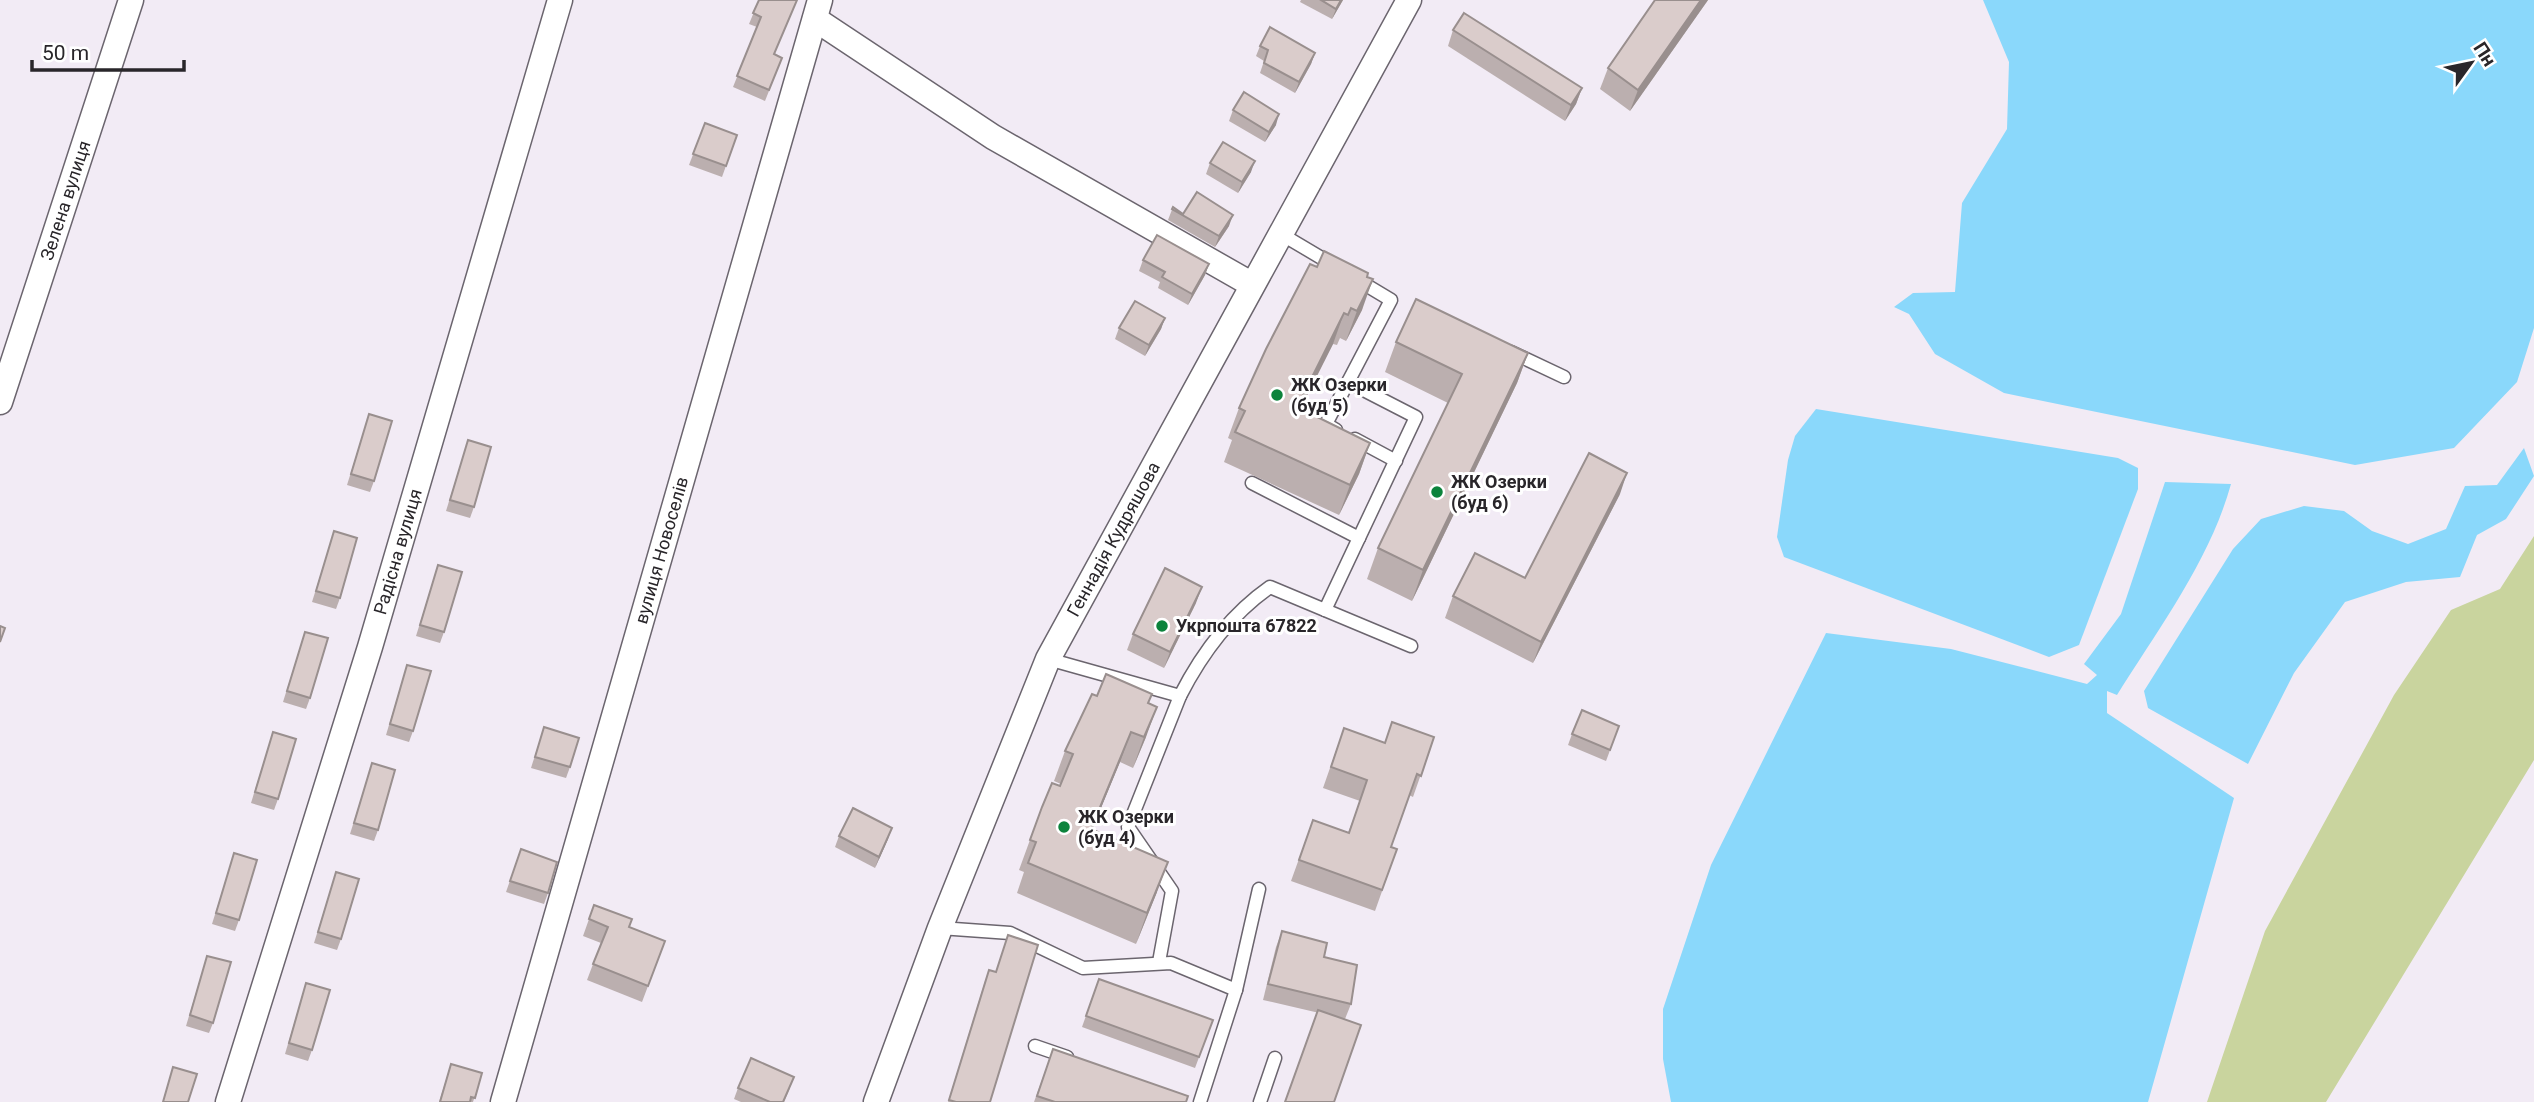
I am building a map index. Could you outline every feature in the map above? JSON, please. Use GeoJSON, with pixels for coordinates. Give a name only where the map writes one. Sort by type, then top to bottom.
{"type":"FeatureCollection","features":[{"type":"Feature","properties":{"kind":"street","name":"Зелена вулиця"},"geometry":{"type":"LineString","coordinates":[[0,402],[131,0]]}},
{"type":"Feature","properties":{"kind":"street","name":"Радісна вулиця"},"geometry":{"type":"LineString","coordinates":[[228,1102],[370,648],[560,0]]}},
{"type":"Feature","properties":{"kind":"street","name":"Геннадія Кудряшова"},"geometry":{"type":"LineString","coordinates":[[876,1102],[940,928],[1048,659],[1251,284],[1409,0]]}},
{"type":"Feature","properties":{"kind":"street"},"geometry":{"type":"LineString","coordinates":[[818,10],[993,137],[1251,284]]}},
{"type":"Feature","properties":{"kind":"street","name":"вулиця Новоселів"},"geometry":{"type":"LineString","coordinates":[[503,1102],[818,10]]}},
{"type":"Feature","properties":{"kind":"lane"},"geometry":{"type":"LineString","coordinates":[[1281,233],[1391,300],[1326,424],[1396,461]]}},
{"type":"Feature","properties":{"kind":"lane"},"geometry":{"type":"LineString","coordinates":[[1497,345],[1564,377]]}},
{"type":"Feature","properties":{"kind":"lane"},"geometry":{"type":"LineString","coordinates":[[1325,610],[1416,417],[1348,382]]}},
{"type":"Feature","properties":{"kind":"lane"},"geometry":{"type":"LineString","coordinates":[[1252,483],[1359,538]]}},
{"type":"Feature","properties":{"kind":"lane"},"geometry":{"type":"LineString","coordinates":[[1159,962],[1172,891],[1128,827],[1180,696],[1196,666],[1241,608],[1270,587],[1411,646]]}},
{"type":"Feature","properties":{"kind":"lane"},"geometry":{"type":"LineString","coordinates":[[1048,659],[1180,696]]}},
{"type":"Feature","properties":{"kind":"lane"},"geometry":{"type":"LineString","coordinates":[[1194,1101],[1236,990],[1259,889]]}},
{"type":"Feature","properties":{"kind":"lane"},"geometry":{"type":"LineString","coordinates":[[940,928],[1010,933],[1083,968],[1171,963],[1236,990]]}},
{"type":"Feature","properties":{"kind":"lane"},"geometry":{"type":"LineString","coordinates":[[1035,1046],[1085,1063]]}},
{"type":"Feature","properties":{"kind":"lane"},"geometry":{"type":"LineString","coordinates":[[1260,1102],[1275,1058]]}},
{"type":"Feature","properties":{"kind":"green space"},"geometry":{"type":"Polygon","coordinates":[[[2534,536],[2534,760],[2326,1102],[2207,1102],[2265,931],[2394,695],[2451,610],[2500,589],[2534,536]]]}},
{"type":"Feature","properties":{"kind":"water"},"geometry":{"type":"Polygon","coordinates":[[[1983,0],[2534,0],[2534,328],[2517,382],[2454,448],[2355,465],[2004,393],[1935,354],[1909,314],[1894,307],[1913,293],[1955,292],[1962,203],[2007,129],[2009,62],[1983,0]]]}},
{"type":"Feature","properties":{"kind":"water"},"geometry":{"type":"Polygon","coordinates":[[[1816,409],[2118,458],[2138,468],[2138,489],[2079,645],[2049,657],[1784,557],[1777,537],[1788,460],[1795,436],[1816,409]]]}},
{"type":"Feature","properties":{"kind":"water"},"geometry":{"type":"Polygon","coordinates":[[[2524,448],[2534,476],[2506,519],[2477,535],[2460,577],[2406,582],[2345,602],[2294,673],[2248,764],[2148,708],[2144,691],[2233,549],[2261,519],[2304,506],[2344,511],[2372,531],[2408,544],[2446,529],[2465,486],[2497,485],[2524,448]]]}},
{"type":"Feature","properties":{"kind":"water"},"geometry":{"type":"Polygon","coordinates":[[[2165,482],[2231,484],[2210,540],[2182,593],[2117,695],[2107,691],[2107,713],[2234,798],[2148,1102],[1671,1102],[1663,1059],[1663,1009],[1711,865],[1826,633],[1951,649],[2087,684],[2097,675],[2084,664],[2121,614],[2165,482]]]}},
{"type":"Feature","properties":{"kind":"building"},"geometry":{"type":"Polygon","coordinates":[[[759,0],[797,0],[774,54],[782,58],[769,90],[737,76],[761,17],[753,13],[759,0]]]}},
{"type":"Feature","properties":{"kind":"building"},"geometry":{"type":"Polygon","coordinates":[[[1321,0],[1341,0],[1336,9],[1321,0]]]}},
{"type":"Feature","properties":{"kind":"building"},"geometry":{"type":"Polygon","coordinates":[[[1655,0],[1701,0],[1638,90],[1608,68],[1655,0]]]}},
{"type":"Feature","properties":{"kind":"building"},"geometry":{"type":"Polygon","coordinates":[[[1464,13],[1582,88],[1571,105],[1453,30],[1464,13]]]}},
{"type":"Feature","properties":{"kind":"building"},"geometry":{"type":"Polygon","coordinates":[[[1270,27],[1315,53],[1299,82],[1264,63],[1268,50],[1260,46],[1270,27]]]}},
{"type":"Feature","properties":{"kind":"building"},"geometry":{"type":"Polygon","coordinates":[[[1244,92],[1279,114],[1269,132],[1233,110],[1244,92]]]}},
{"type":"Feature","properties":{"kind":"building"},"geometry":{"type":"Polygon","coordinates":[[[705,123],[737,135],[726,166],[693,154],[705,123]]]}},
{"type":"Feature","properties":{"kind":"building"},"geometry":{"type":"Polygon","coordinates":[[[1223,142],[1255,161],[1242,182],[1210,163],[1223,142]]]}},
{"type":"Feature","properties":{"kind":"building"},"geometry":{"type":"Polygon","coordinates":[[[1197,192],[1233,215],[1219,236],[1172,209],[1173,207],[1183,214],[1197,192]]]}},
{"type":"Feature","properties":{"kind":"building"},"geometry":{"type":"Polygon","coordinates":[[[1157,235],[1209,264],[1192,294],[1162,277],[1165,272],[1143,260],[1157,235]]]}},
{"type":"Feature","properties":{"kind":"building","name":"ЖК Озерки (буд 5)"},"geometry":{"type":"Polygon","coordinates":[[[1324,251],[1368,273],[1367,277],[1373,279],[1357,311],[1351,308],[1348,315],[1344,313],[1297,407],[1370,443],[1350,485],[1235,432],[1245,411],[1239,408],[1266,349],[1310,264],[1317,267],[1324,251]]]}},
{"type":"Feature","properties":{"kind":"building","name":"ЖК Озерки (буд 6)"},"geometry":{"type":"Polygon","coordinates":[[[1416,299],[1528,353],[1423,570],[1378,548],[1462,374],[1396,342],[1416,299]]]}},
{"type":"Feature","properties":{"kind":"building"},"geometry":{"type":"Polygon","coordinates":[[[1135,301],[1165,318],[1149,345],[1119,328],[1135,301]]]}},
{"type":"Feature","properties":{"kind":"building"},"geometry":{"type":"Polygon","coordinates":[[[369,414],[392,421],[374,481],[351,474],[369,414]]]}},
{"type":"Feature","properties":{"kind":"building"},"geometry":{"type":"Polygon","coordinates":[[[468,440],[491,447],[474,507],[450,500],[468,440]]]}},
{"type":"Feature","properties":{"kind":"building"},"geometry":{"type":"Polygon","coordinates":[[[1589,453],[1627,473],[1541,642],[1453,596],[1475,553],[1525,578],[1589,453]]]}},
{"type":"Feature","properties":{"kind":"building"},"geometry":{"type":"Polygon","coordinates":[[[334,531],[357,538],[340,598],[316,591],[334,531]]]}},
{"type":"Feature","properties":{"kind":"building"},"geometry":{"type":"Polygon","coordinates":[[[438,565],[462,572],[444,632],[420,625],[438,565]]]}},
{"type":"Feature","properties":{"kind":"building","name":"Укрпошта 67822"},"geometry":{"type":"Polygon","coordinates":[[[1165,568],[1202,587],[1170,652],[1133,634],[1165,568]]]}},
{"type":"Feature","properties":{"kind":"building"},"geometry":{"type":"Polygon","coordinates":[[[0,626],[5,628],[0,642],[0,626]]]}},
{"type":"Feature","properties":{"kind":"building"},"geometry":{"type":"Polygon","coordinates":[[[305,632],[328,638],[310,698],[287,691],[305,632]]]}},
{"type":"Feature","properties":{"kind":"building"},"geometry":{"type":"Polygon","coordinates":[[[407,665],[431,671],[413,731],[390,724],[407,665]]]}},
{"type":"Feature","properties":{"kind":"building","name":"ЖК Озерки (буд 4)"},"geometry":{"type":"Polygon","coordinates":[[[1106,674],[1152,694],[1148,703],[1157,707],[1144,737],[1131,732],[1091,829],[1168,862],[1147,913],[1028,863],[1036,842],[1030,840],[1042,807],[1052,783],[1060,786],[1073,754],[1065,751],[1092,694],[1097,696],[1106,674]]]}},
{"type":"Feature","properties":{"kind":"building"},"geometry":{"type":"Polygon","coordinates":[[[1582,710],[1619,726],[1610,750],[1572,734],[1582,710]]]}},
{"type":"Feature","properties":{"kind":"building"},"geometry":{"type":"Polygon","coordinates":[[[1392,722],[1434,737],[1421,776],[1417,774],[1391,847],[1397,849],[1382,890],[1299,860],[1313,820],[1349,833],[1367,780],[1331,767],[1344,728],[1385,743],[1392,722]]]}},
{"type":"Feature","properties":{"kind":"building"},"geometry":{"type":"Polygon","coordinates":[[[544,727],[579,738],[570,767],[535,757],[544,727]]]}},
{"type":"Feature","properties":{"kind":"building"},"geometry":{"type":"Polygon","coordinates":[[[273,732],[296,739],[278,799],[255,792],[273,732]]]}},
{"type":"Feature","properties":{"kind":"building"},"geometry":{"type":"Polygon","coordinates":[[[372,763],[395,770],[378,830],[354,823],[372,763]]]}},
{"type":"Feature","properties":{"kind":"building"},"geometry":{"type":"Polygon","coordinates":[[[853,808],[892,828],[879,857],[839,836],[853,808]]]}},
{"type":"Feature","properties":{"kind":"building"},"geometry":{"type":"Polygon","coordinates":[[[521,849],[557,862],[548,893],[510,881],[521,849]]]}},
{"type":"Feature","properties":{"kind":"building"},"geometry":{"type":"Polygon","coordinates":[[[234,853],[257,860],[239,920],[216,913],[234,853]]]}},
{"type":"Feature","properties":{"kind":"building"},"geometry":{"type":"Polygon","coordinates":[[[336,872],[359,879],[341,939],[318,932],[336,872]]]}},
{"type":"Feature","properties":{"kind":"building"},"geometry":{"type":"Polygon","coordinates":[[[594,905],[632,919],[629,927],[665,941],[648,986],[593,964],[608,927],[589,919],[594,905]]]}},
{"type":"Feature","properties":{"kind":"building"},"geometry":{"type":"Polygon","coordinates":[[[1282,931],[1327,943],[1324,957],[1357,965],[1351,1004],[1268,984],[1282,931]]]}},
{"type":"Feature","properties":{"kind":"building"},"geometry":{"type":"Polygon","coordinates":[[[1008,935],[1038,945],[990,1102],[949,1100],[989,970],[996,972],[1008,935]]]}},
{"type":"Feature","properties":{"kind":"building"},"geometry":{"type":"Polygon","coordinates":[[[207,956],[231,962],[213,1023],[190,1015],[207,956]]]}},
{"type":"Feature","properties":{"kind":"building"},"geometry":{"type":"Polygon","coordinates":[[[1099,979],[1213,1020],[1199,1057],[1086,1016],[1099,979]]]}},
{"type":"Feature","properties":{"kind":"building"},"geometry":{"type":"Polygon","coordinates":[[[306,983],[330,990],[312,1050],[289,1043],[306,983]]]}},
{"type":"Feature","properties":{"kind":"building"},"geometry":{"type":"Polygon","coordinates":[[[1318,1010],[1361,1025],[1334,1102],[1285,1102],[1318,1010]]]}},
{"type":"Feature","properties":{"kind":"building"},"geometry":{"type":"Polygon","coordinates":[[[1053,1049],[1188,1096],[1186,1102],[1055,1102],[1037,1096],[1053,1049]]]}},
{"type":"Feature","properties":{"kind":"building"},"geometry":{"type":"Polygon","coordinates":[[[751,1058],[794,1077],[783,1102],[770,1102],[738,1088],[751,1058]]]}},
{"type":"Feature","properties":{"kind":"building"},"geometry":{"type":"Polygon","coordinates":[[[451,1064],[482,1073],[475,1098],[471,1097],[470,1102],[440,1102],[451,1064]]]}},
{"type":"Feature","properties":{"kind":"building"},"geometry":{"type":"Polygon","coordinates":[[[173,1067],[197,1074],[188,1102],[163,1102],[173,1067]]]}},
{"type":"Feature","properties":{"kind":"place","name":"ЖК Озерки (буд 5)"},"geometry":{"type":"Point","coordinates":[1277,395]}},
{"type":"Feature","properties":{"kind":"place","name":"ЖК Озерки (буд 6)"},"geometry":{"type":"Point","coordinates":[1437,492]}},
{"type":"Feature","properties":{"kind":"place","name":"Укрпошта 67822"},"geometry":{"type":"Point","coordinates":[1162,626]}},
{"type":"Feature","properties":{"kind":"place","name":"ЖК Озерки (буд 4)"},"geometry":{"type":"Point","coordinates":[1064,827]}}]}
